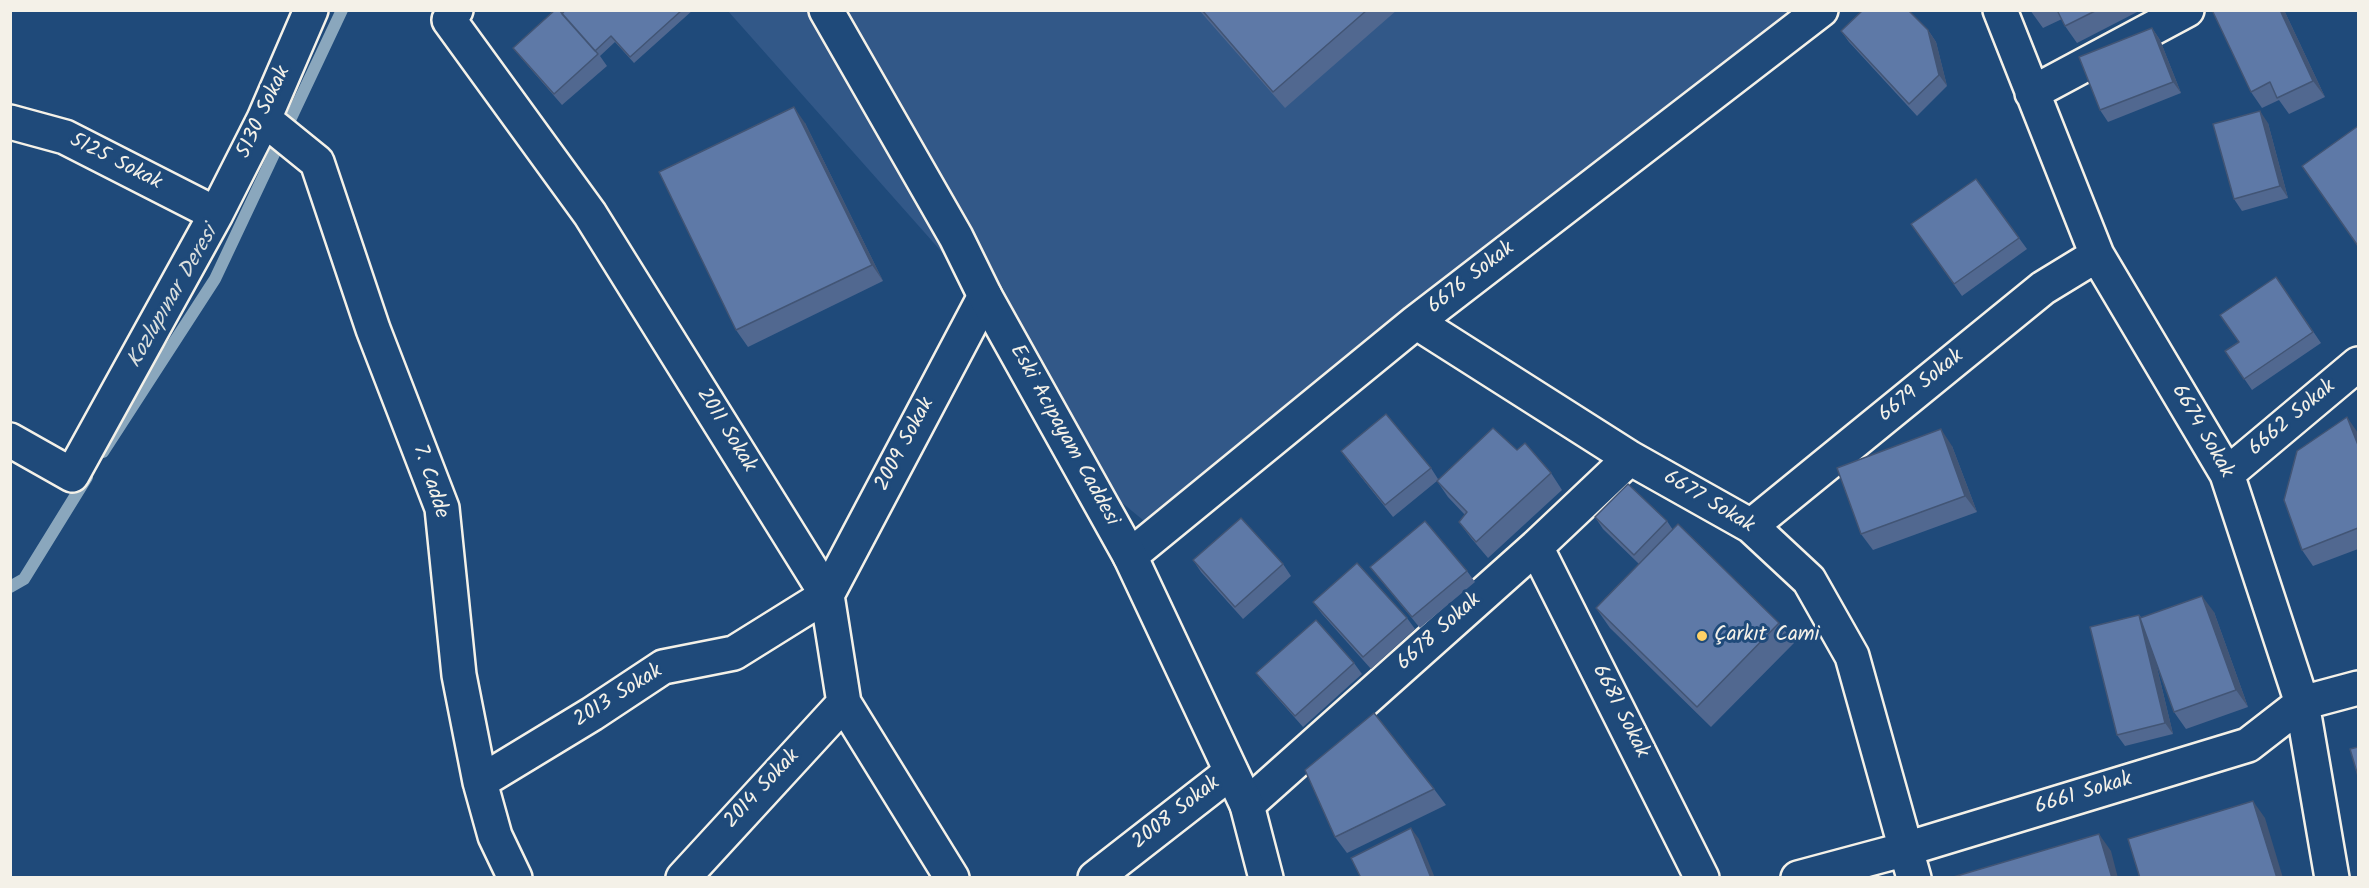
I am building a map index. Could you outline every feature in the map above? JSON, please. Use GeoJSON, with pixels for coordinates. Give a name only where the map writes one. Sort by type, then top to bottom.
{"type":"FeatureCollection","features":[{"type":"Feature","properties":{"kind":"street","name":"5130 Sokak"},"geometry":{"type":"LineString","coordinates":[[10,440],[72,475],[216,214],[271,125],[311,10]]}},
{"type":"Feature","properties":{"kind":"street","name":"2011 Sokak"},"geometry":{"type":"LineString","coordinates":[[456,10],[449,20],[590,214],[827,595],[844,704],[952,878]]}},
{"type":"Feature","properties":{"kind":"street","name":"Eski Acıpayam Caddesi"},"geometry":{"type":"LineString","coordinates":[[826,10],[956,237],[985,296],[1130,555],[1247,805],[1266,878]]}},
{"type":"Feature","properties":{"kind":"street","name":"6676 Sokak"},"geometry":{"type":"LineString","coordinates":[[1130,555],[1416,322],[1821,10]]}},
{"type":"Feature","properties":{"kind":"street","name":"6674 Sokak"},"geometry":{"type":"LineString","coordinates":[[2000,10],[2097,255],[2228,474],[2302,703],[2332,878]]}},
{"type":"Feature","properties":{"kind":"street"},"geometry":{"type":"LineString","coordinates":[[2032,93],[2187,10]]}},
{"type":"Feature","properties":{"kind":"street","name":"5125 Sokak"},"geometry":{"type":"LineString","coordinates":[[10,122],[65,137],[216,214]]}},
{"type":"Feature","properties":{"kind":"street","name":"7. Cadde"},"geometry":{"type":"LineString","coordinates":[[271,125],[317,162],[373,329],[442,508],[459,675],[480,782],[495,836],[515,878]]}},
{"type":"Feature","properties":{"kind":"street","name":"6679 Sokak"},"geometry":{"type":"LineString","coordinates":[[1751,526],[2043,288],[2097,255]]}},
{"type":"Feature","properties":{"kind":"street","name":"2009 Sokak"},"geometry":{"type":"LineString","coordinates":[[827,595],[985,296]]}},
{"type":"Feature","properties":{"kind":"street","name":"6677 Sokak"},"geometry":{"type":"LineString","coordinates":[[1416,322],[1630,458],[1751,526],[1809,580],[1852,656],[1910,863]]}},
{"type":"Feature","properties":{"kind":"street","name":"6662 Sokak"},"geometry":{"type":"LineString","coordinates":[[2228,474],[2358,364]]}},
{"type":"Feature","properties":{"kind":"street","name":"6678 Sokak"},"geometry":{"type":"LineString","coordinates":[[1247,805],[1536,547],[1630,458]]}},
{"type":"Feature","properties":{"kind":"street","name":"6681 Sokak"},"geometry":{"type":"LineString","coordinates":[[1536,547],[1702,878]]}},
{"type":"Feature","properties":{"kind":"street","name":"2013 Sokak"},"geometry":{"type":"LineString","coordinates":[[480,782],[592,714],[663,667],[734,653],[827,595]]}},
{"type":"Feature","properties":{"kind":"street","name":"6661 Sokak"},"geometry":{"type":"LineString","coordinates":[[1798,878],[1910,863],[2248,744],[2302,703],[2358,688]]}},
{"type":"Feature","properties":{"kind":"street","name":"2014 Sokak"},"geometry":{"type":"LineString","coordinates":[[683,878],[844,704]]}},
{"type":"Feature","properties":{"kind":"street","name":"2008 Sokak"},"geometry":{"type":"LineString","coordinates":[[1095,878],[1231,772]]}},
{"type":"Feature","properties":{"kind":"shaded area"},"geometry":{"type":"Polygon","coordinates":[[[728,11],[1821,11],[1155,530],[1080,468],[964,277],[728,11]]]}},
{"type":"Feature","properties":{"kind":"building"},"geometry":{"type":"Polygon","coordinates":[[[555,10],[559,10],[598,54],[554,94],[513,48],[555,10]]]}},
{"type":"Feature","properties":{"kind":"building"},"geometry":{"type":"Polygon","coordinates":[[[565,10],[682,10],[630,57],[611,36],[595,51],[562,14],[565,10]]]}},
{"type":"Feature","properties":{"kind":"building"},"geometry":{"type":"Polygon","coordinates":[[[1202,10],[1367,10],[1273,92],[1202,10]]]}},
{"type":"Feature","properties":{"kind":"building"},"geometry":{"type":"Polygon","coordinates":[[[1863,10],[1908,10],[1928,30],[1939,75],[1909,104],[1841,31],[1863,10]]]}},
{"type":"Feature","properties":{"kind":"building"},"geometry":{"type":"Polygon","coordinates":[[[2057,10],[2097,10],[2065,26],[2057,10]]]}},
{"type":"Feature","properties":{"kind":"building"},"geometry":{"type":"Polygon","coordinates":[[[2212,10],[2280,10],[2313,81],[2277,98],[2270,82],[2251,92],[2212,10]]]}},
{"type":"Feature","properties":{"kind":"building"},"geometry":{"type":"Polygon","coordinates":[[[2152,28],[2173,82],[2100,110],[2079,57],[2152,28]]]}},
{"type":"Feature","properties":{"kind":"building"},"geometry":{"type":"Polygon","coordinates":[[[794,107],[872,265],[736,330],[659,172],[794,107]]]}},
{"type":"Feature","properties":{"kind":"building"},"geometry":{"type":"Polygon","coordinates":[[[2260,111],[2280,186],[2234,199],[2213,124],[2260,111]]]}},
{"type":"Feature","properties":{"kind":"building"},"geometry":{"type":"Polygon","coordinates":[[[2358,126],[2358,246],[2302,166],[2358,126]]]}},
{"type":"Feature","properties":{"kind":"building"},"geometry":{"type":"Polygon","coordinates":[[[1976,179],[2019,238],[1954,284],[1911,224],[1976,179]]]}},
{"type":"Feature","properties":{"kind":"building"},"geometry":{"type":"Polygon","coordinates":[[[2276,277],[2313,332],[2244,379],[2225,351],[2239,342],[2220,315],[2276,277]]]}},
{"type":"Feature","properties":{"kind":"building"},"geometry":{"type":"Polygon","coordinates":[[[1386,414],[1431,468],[1385,505],[1341,451],[1386,414]]]}},
{"type":"Feature","properties":{"kind":"building"},"geometry":{"type":"Polygon","coordinates":[[[2347,417],[2358,445],[2358,528],[2302,550],[2284,500],[2297,451],[2347,417]]]}},
{"type":"Feature","properties":{"kind":"building"},"geometry":{"type":"Polygon","coordinates":[[[1493,428],[1517,450],[1525,443],[1551,473],[1476,542],[1459,522],[1467,512],[1437,481],[1493,428]]]}},
{"type":"Feature","properties":{"kind":"building"},"geometry":{"type":"Polygon","coordinates":[[[1941,429],[1965,496],[1861,534],[1837,468],[1941,429]]]}},
{"type":"Feature","properties":{"kind":"building"},"geometry":{"type":"Polygon","coordinates":[[[1628,484],[1667,521],[1634,555],[1595,517],[1628,484]]]}},
{"type":"Feature","properties":{"kind":"building"},"geometry":{"type":"Polygon","coordinates":[[[1241,518],[1283,564],[1235,607],[1193,560],[1241,518]]]}},
{"type":"Feature","properties":{"kind":"building"},"geometry":{"type":"Polygon","coordinates":[[[1425,521],[1467,571],[1412,617],[1370,567],[1425,521]]]}},
{"type":"Feature","properties":{"kind":"building","name":"Çarkıt Cami"},"geometry":{"type":"Polygon","coordinates":[[[1678,524],[1779,623],[1697,707],[1596,608],[1678,524]]]}},
{"type":"Feature","properties":{"kind":"building"},"geometry":{"type":"Polygon","coordinates":[[[1357,563],[1407,618],[1363,657],[1313,602],[1357,563]]]}},
{"type":"Feature","properties":{"kind":"building"},"geometry":{"type":"Polygon","coordinates":[[[2202,596],[2236,690],[2174,712],[2140,618],[2202,596]]]}},
{"type":"Feature","properties":{"kind":"building"},"geometry":{"type":"Polygon","coordinates":[[[2139,615],[2165,723],[2117,735],[2090,627],[2139,615]]]}},
{"type":"Feature","properties":{"kind":"building"},"geometry":{"type":"Polygon","coordinates":[[[1316,620],[1354,663],[1295,716],[1256,673],[1316,620]]]}},
{"type":"Feature","properties":{"kind":"building"},"geometry":{"type":"Polygon","coordinates":[[[1374,713],[1434,789],[1335,837],[1305,770],[1374,713]]]}},
{"type":"Feature","properties":{"kind":"building"},"geometry":{"type":"Polygon","coordinates":[[[2358,747],[2358,776],[2350,749],[2358,747]]]}},
{"type":"Feature","properties":{"kind":"building"},"geometry":{"type":"Polygon","coordinates":[[[2253,801],[2277,878],[2140,878],[2128,839],[2253,801]]]}},
{"type":"Feature","properties":{"kind":"building"},"geometry":{"type":"Polygon","coordinates":[[[1411,828],[1431,878],[1361,878],[1351,858],[1411,828]]]}},
{"type":"Feature","properties":{"kind":"building"},"geometry":{"type":"Polygon","coordinates":[[[2099,834],[2112,878],[1950,878],[2099,834]]]}},
{"type":"Feature","properties":{"kind":"waterway","name":"Kozlupınar Deresi"},"geometry":{"type":"LineString","coordinates":[[103,452],[215,279],[342,10]]}},
{"type":"Feature","properties":{"kind":"waterway","name":"Kozlupınar Deresi"},"geometry":{"type":"LineString","coordinates":[[10,587],[24,579],[87,477]]}},
{"type":"Feature","properties":{"kind":"place","name":"Çarkıt Cami"},"geometry":{"type":"Point","coordinates":[1702,636]}}]}
